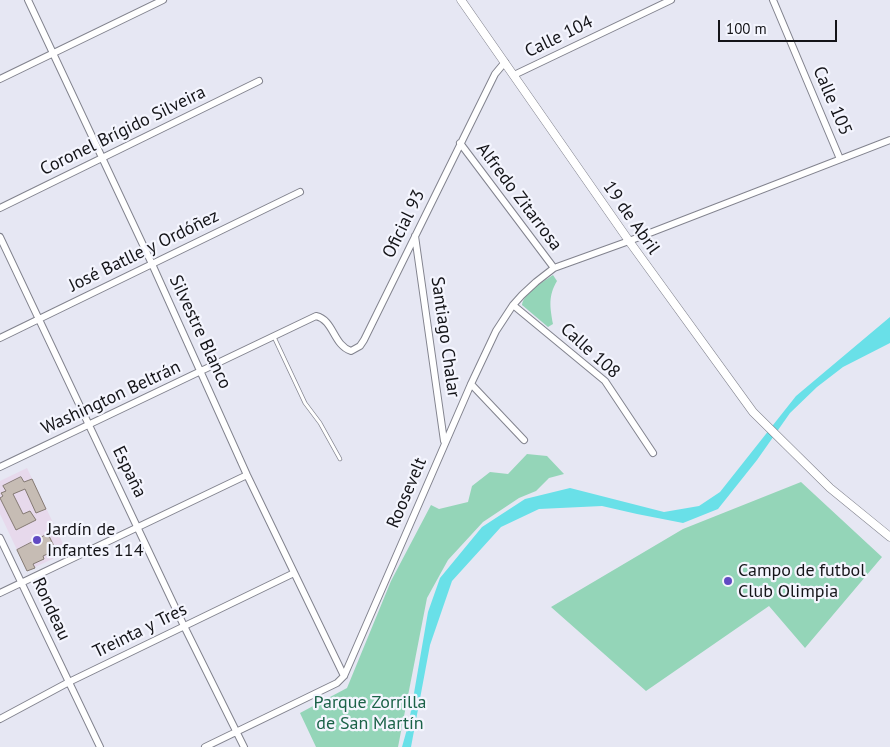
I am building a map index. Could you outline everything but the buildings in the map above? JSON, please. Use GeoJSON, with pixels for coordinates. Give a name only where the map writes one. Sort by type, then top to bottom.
{"type":"FeatureCollection","features":[{"type":"Feature","properties":{"kind":"street","name":"Silvestre Blanco"},"geometry":{"type":"LineString","coordinates":[[28,0],[202,372],[247,475],[344,676]]}},
{"type":"Feature","properties":{"kind":"street"},"geometry":{"type":"LineString","coordinates":[[0,79],[163,0]]}},
{"type":"Feature","properties":{"kind":"street","name":"19 de Abril"},"geometry":{"type":"LineString","coordinates":[[461,0],[629,242],[753,412],[830,488],[890,537]]}},
{"type":"Feature","properties":{"kind":"street","name":"Calle 104"},"geometry":{"type":"LineString","coordinates":[[514,76],[671,0]]}},
{"type":"Feature","properties":{"kind":"street","name":"Calle 105"},"geometry":{"type":"LineString","coordinates":[[773,0],[840,159]]}},
{"type":"Feature","properties":{"kind":"street","name":"Oficial 93"},"geometry":{"type":"LineString","coordinates":[[316,316],[322,318],[329,326],[340,346],[350,351],[360,346],[495,74],[505,62]]}},
{"type":"Feature","properties":{"kind":"street","name":"Coronel Brígido Silveira"},"geometry":{"type":"LineString","coordinates":[[0,208],[259,81]]}},
{"type":"Feature","properties":{"kind":"street","name":"Roosevelt"},"geometry":{"type":"LineString","coordinates":[[344,676],[444,442],[496,331],[513,306],[536,282],[554,268],[629,242],[890,140]]}},
{"type":"Feature","properties":{"kind":"street","name":"Alfredo Zitarrosa"},"geometry":{"type":"LineString","coordinates":[[460,143],[554,268]]}},
{"type":"Feature","properties":{"kind":"street","name":"José Batlle y Ordóñez"},"geometry":{"type":"LineString","coordinates":[[0,338],[300,192]]}},
{"type":"Feature","properties":{"kind":"street","name":"Santiago Chalar"},"geometry":{"type":"LineString","coordinates":[[415,235],[444,442]]}},
{"type":"Feature","properties":{"kind":"street","name":"España"},"geometry":{"type":"LineString","coordinates":[[0,237],[184,626],[244,747]]}},
{"type":"Feature","properties":{"kind":"street","name":"Calle 108"},"geometry":{"type":"LineString","coordinates":[[513,306],[605,381],[653,453]]}},
{"type":"Feature","properties":{"kind":"street","name":"Washington Beltrán"},"geometry":{"type":"LineString","coordinates":[[0,467],[316,316]]}},
{"type":"Feature","properties":{"kind":"street"},"geometry":{"type":"LineString","coordinates":[[471,384],[524,440]]}},
{"type":"Feature","properties":{"kind":"street"},"geometry":{"type":"LineString","coordinates":[[0,593],[247,475]]}},
{"type":"Feature","properties":{"kind":"street","name":"Rondeau"},"geometry":{"type":"LineString","coordinates":[[0,538],[100,747]]}},
{"type":"Feature","properties":{"kind":"street","name":"Treinta y Tres"},"geometry":{"type":"LineString","coordinates":[[0,719],[69,682],[294,573]]}},
{"type":"Feature","properties":{"kind":"street"},"geometry":{"type":"LineString","coordinates":[[205,747],[337,683],[344,676]]}},
{"type":"Feature","properties":{"kind":"lane"},"geometry":{"type":"LineString","coordinates":[[274,336],[305,402],[320,423],[340,459]]}},
{"type":"Feature","properties":{"kind":"shaded area"},"geometry":{"type":"Polygon","coordinates":[[[27,468],[67,552],[27,571],[0,514],[0,481],[27,468]]]}},
{"type":"Feature","properties":{"kind":"green space"},"geometry":{"type":"Polygon","coordinates":[[[553,275],[557,281],[550,302],[553,324],[548,327],[522,305],[523,300],[530,292],[553,275]]]}},
{"type":"Feature","properties":{"kind":"green space","name":"Parque Zorrilla de San Martín"},"geometry":{"type":"Polygon","coordinates":[[[527,454],[547,456],[564,474],[549,478],[536,491],[519,498],[483,522],[448,560],[427,598],[398,747],[316,747],[300,713],[347,688],[391,581],[431,505],[439,509],[468,502],[472,486],[490,472],[508,474],[527,454]]]}},
{"type":"Feature","properties":{"kind":"green space","name":"Campo de futbol Club Olimpia"},"geometry":{"type":"Polygon","coordinates":[[[801,482],[882,557],[805,648],[769,606],[646,691],[551,607],[683,529],[801,482]]]}},
{"type":"Feature","properties":{"kind":"water"},"geometry":{"type":"Polygon","coordinates":[[[890,317],[890,343],[843,367],[817,387],[790,413],[757,460],[718,509],[683,523],[602,506],[539,509],[501,527],[452,581],[430,645],[411,747],[402,747],[409,722],[428,612],[440,578],[482,527],[525,499],[570,488],[664,512],[699,506],[720,492],[796,396],[890,317]]]}},
{"type":"Feature","properties":{"kind":"place","name":"Jardín de Infantes 114"},"geometry":{"type":"Point","coordinates":[37,540]}},
{"type":"Feature","properties":{"kind":"place","name":"Campo de futbol Club Olimpia"},"geometry":{"type":"Point","coordinates":[728,581]}}]}
